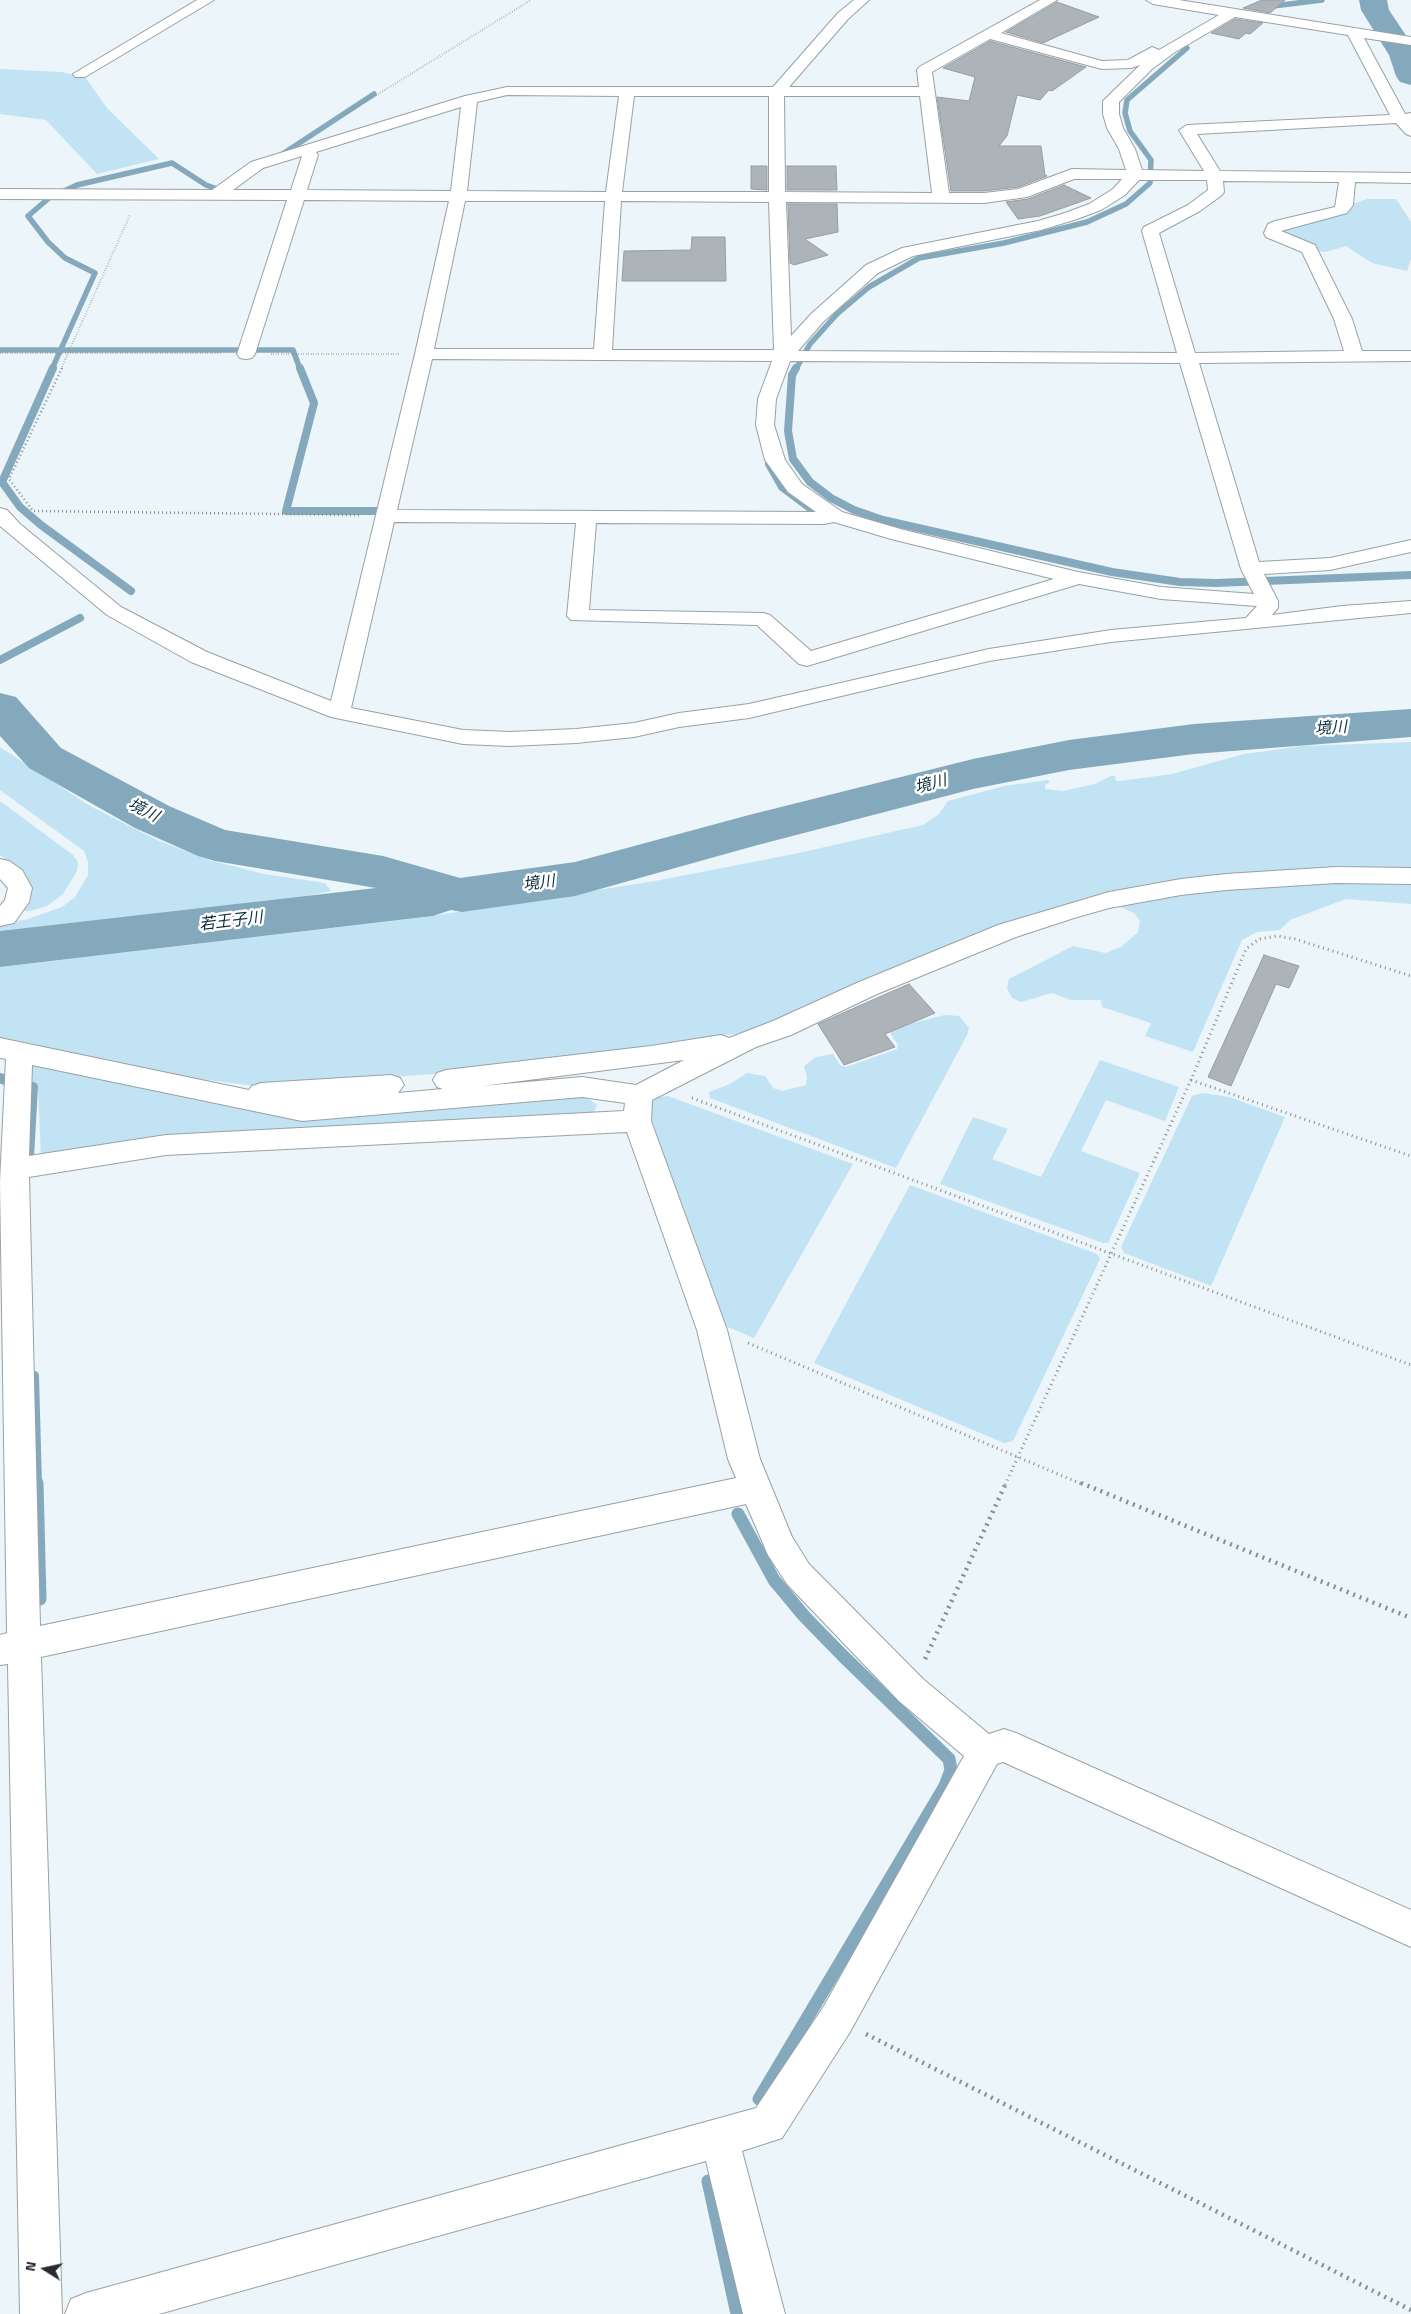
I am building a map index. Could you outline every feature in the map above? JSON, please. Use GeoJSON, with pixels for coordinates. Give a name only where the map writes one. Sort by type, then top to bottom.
{"type":"FeatureCollection","features":[{"type":"Feature","properties":{"kind":"street"},"geometry":{"type":"LineString","coordinates":[[80,74],[207,0]]}},
{"type":"Feature","properties":{"kind":"street"},"geometry":{"type":"LineString","coordinates":[[783,356],[777,92],[843,16],[862,0]]}},
{"type":"Feature","properties":{"kind":"street"},"geometry":{"type":"LineString","coordinates":[[941,197],[925,92],[924,70],[1050,0]]}},
{"type":"Feature","properties":{"kind":"street"},"geometry":{"type":"LineString","coordinates":[[1153,0],[1406,40]]}},
{"type":"Feature","properties":{"kind":"street"},"geometry":{"type":"LineString","coordinates":[[1135,174],[1127,149],[1115,128],[1111,114],[1111,101],[1147,66],[1170,49],[1232,13]]}},
{"type":"Feature","properties":{"kind":"street"},"geometry":{"type":"LineString","coordinates":[[1354,33],[1406,119],[1411,131]]}},
{"type":"Feature","properties":{"kind":"street"},"geometry":{"type":"LineString","coordinates":[[987,34],[1102,64],[1131,64],[1154,50],[1170,49]]}},
{"type":"Feature","properties":{"kind":"street"},"geometry":{"type":"LineString","coordinates":[[217,194],[257,165],[507,90],[925,92]]}},
{"type":"Feature","properties":{"kind":"street"},"geometry":{"type":"LineString","coordinates":[[602,356],[613,196],[626,92]]}},
{"type":"Feature","properties":{"kind":"street"},"geometry":{"type":"LineString","coordinates":[[339,712],[424,354],[458,197],[470,100]]}},
{"type":"Feature","properties":{"kind":"street"},"geometry":{"type":"LineString","coordinates":[[1252,624],[1266,608],[1268,601],[1251,569],[1190,358],[1150,231],[1194,208],[1216,192],[1215,176],[1187,130],[1406,119]]}},
{"type":"Feature","properties":{"kind":"street"},"geometry":{"type":"LineString","coordinates":[[246,354],[299,195],[310,155]]}},
{"type":"Feature","properties":{"kind":"street"},"geometry":{"type":"LineString","coordinates":[[0,194],[1000,198],[1021,194],[1072,174],[1411,178]]}},
{"type":"Feature","properties":{"kind":"street"},"geometry":{"type":"LineString","coordinates":[[1135,174],[1128,184],[1109,200],[1071,216],[1041,225],[908,252],[888,259],[854,283],[811,324],[783,356],[767,399],[765,425],[769,444],[775,460],[795,488],[835,516],[898,534],[1078,578],[1161,593],[1268,601]]}},
{"type":"Feature","properties":{"kind":"street"},"geometry":{"type":"LineString","coordinates":[[1348,176],[1345,205],[1341,210],[1280,225],[1274,228],[1272,233],[1309,250],[1344,319],[1355,356]]}},
{"type":"Feature","properties":{"kind":"street"},"geometry":{"type":"LineString","coordinates":[[424,354],[1190,358],[1411,356]]}},
{"type":"Feature","properties":{"kind":"street"},"geometry":{"type":"LineString","coordinates":[[0,514],[13,528],[114,611],[199,657],[339,712],[463,737],[510,739],[576,736],[634,730],[679,720],[749,712],[989,654],[1110,636],[1252,624],[1342,612],[1411,608]]}},
{"type":"Feature","properties":{"kind":"street"},"geometry":{"type":"LineString","coordinates":[[384,516],[824,518],[835,516]]}},
{"type":"Feature","properties":{"kind":"street"},"geometry":{"type":"LineString","coordinates":[[587,516],[578,616],[764,619],[807,659],[1078,578]]}},
{"type":"Feature","properties":{"kind":"street"},"geometry":{"type":"LineString","coordinates":[[1251,569],[1330,564],[1411,546]]}},
{"type":"Feature","properties":{"kind":"street"},"geometry":{"type":"LineString","coordinates":[[0,867],[13,876],[20,888],[17,902],[5,917],[0,918]]}},
{"type":"Feature","properties":{"kind":"street"},"geometry":{"type":"LineString","coordinates":[[8,1170],[166,1145],[638,1108],[663,1083],[747,1040],[782,1028],[868,988],[1007,931],[1110,900],[1181,887],[1226,882],[1336,876],[1411,876]]}},
{"type":"Feature","properties":{"kind":"street"},"geometry":{"type":"LineString","coordinates":[[222,1095],[432,1082],[651,1056],[747,1040]]}},
{"type":"Feature","properties":{"kind":"street"},"geometry":{"type":"LineString","coordinates":[[41,2314],[12,1648],[8,1170],[10,1051],[302,1111],[582,1087],[638,1108]]}},
{"type":"Feature","properties":{"kind":"street"},"geometry":{"type":"LineString","coordinates":[[638,1108],[712,1330],[744,1459],[779,1546],[798,1574],[912,1690],[985,1752]]}},
{"type":"Feature","properties":{"kind":"street"},"geometry":{"type":"LineString","coordinates":[[12,1648],[755,1488]]}},
{"type":"Feature","properties":{"kind":"street"},"geometry":{"type":"LineString","coordinates":[[86,2314],[719,2136],[768,2124],[836,2018],[985,1752],[1004,1745],[1411,1929]]}},
{"type":"Feature","properties":{"kind":"street"},"geometry":{"type":"LineString","coordinates":[[719,2136],[764,2314]]}},
{"type":"Feature","properties":{"kind":"path"},"geometry":{"type":"LineString","coordinates":[[341,116],[531,0]]}},
{"type":"Feature","properties":{"kind":"path"},"geometry":{"type":"LineString","coordinates":[[138,195],[69,353],[9,479],[33,511],[384,516]]}},
{"type":"Feature","properties":{"kind":"path"},"geometry":{"type":"LineString","coordinates":[[0,353],[424,354]]}},
{"type":"Feature","properties":{"kind":"path"},"geometry":{"type":"LineString","coordinates":[[912,1690],[1110,1253],[1191,1080],[1246,949],[1259,939],[1277,936],[1295,939],[1411,976]]}},
{"type":"Feature","properties":{"kind":"path"},"geometry":{"type":"LineString","coordinates":[[1191,1080],[1411,1156]]}},
{"type":"Feature","properties":{"kind":"path"},"geometry":{"type":"LineString","coordinates":[[663,1083],[684,1094],[1411,1365]]}},
{"type":"Feature","properties":{"kind":"path"},"geometry":{"type":"LineString","coordinates":[[712,1330],[1411,1618]]}},
{"type":"Feature","properties":{"kind":"path"},"geometry":{"type":"LineString","coordinates":[[836,2018],[1411,2310]]}},
{"type":"Feature","properties":{"kind":"shaded area"},"geometry":{"type":"Polygon","coordinates":[[[0,69],[61,72],[85,77],[107,108],[159,159],[97,174],[46,120],[0,114],[0,69]]]}},
{"type":"Feature","properties":{"kind":"shaded area"},"geometry":{"type":"Polygon","coordinates":[[[1367,199],[1396,199],[1411,222],[1411,259],[1407,271],[1372,263],[1346,246],[1326,252],[1316,251],[1281,236],[1278,230],[1367,199]]]}},
{"type":"Feature","properties":{"kind":"shaded area"},"geometry":{"type":"Polygon","coordinates":[[[1411,742],[1411,869],[1123,890],[1044,911],[971,938],[749,1032],[459,1072],[263,1087],[136,1071],[0,1041],[0,967],[419,918],[655,881],[794,854],[923,825],[939,814],[948,801],[1004,786],[1048,780],[1050,782],[1045,785],[1045,789],[1063,791],[1095,784],[1111,776],[1115,776],[1116,781],[1120,781],[1172,774],[1244,754],[1302,746],[1411,742]]]}},
{"type":"Feature","properties":{"kind":"shaded area"},"geometry":{"type":"Polygon","coordinates":[[[0,747],[90,806],[157,840],[209,860],[264,874],[325,883],[331,891],[307,896],[0,933],[0,923],[25,920],[62,907],[75,897],[88,875],[88,862],[84,851],[0,790],[0,747]]]}},
{"type":"Feature","properties":{"kind":"shaded area"},"geometry":{"type":"Polygon","coordinates":[[[0,801],[73,855],[78,862],[77,871],[63,894],[47,906],[30,911],[18,911],[29,893],[29,882],[20,871],[0,855],[0,801]]]}},
{"type":"Feature","properties":{"kind":"shaded area"},"geometry":{"type":"Polygon","coordinates":[[[1411,880],[1411,904],[1346,899],[1290,920],[1280,930],[1257,932],[1242,940],[1193,1052],[1145,1036],[1151,1023],[1102,1007],[1101,1000],[1071,1000],[1052,993],[1021,1002],[1012,998],[1007,988],[1009,979],[1073,946],[1105,953],[1121,947],[1138,932],[1140,921],[1134,913],[1120,907],[1124,901],[1278,883],[1411,880]]]}},
{"type":"Feature","properties":{"kind":"shaded area"},"geometry":{"type":"Polygon","coordinates":[[[945,1015],[959,1016],[969,1028],[967,1035],[896,1168],[710,1098],[709,1092],[730,1084],[747,1073],[765,1076],[773,1088],[782,1091],[806,1085],[807,1077],[804,1066],[816,1057],[833,1054],[840,1065],[846,1067],[897,1049],[898,1045],[890,1033],[892,1028],[945,1015]]]}},
{"type":"Feature","properties":{"kind":"shaded area"},"geometry":{"type":"Polygon","coordinates":[[[1100,1060],[1179,1087],[1165,1121],[1106,1100],[1081,1151],[1140,1173],[1108,1243],[1103,1243],[940,1184],[973,1117],[1008,1129],[992,1159],[1041,1177],[1100,1060]]]}},
{"type":"Feature","properties":{"kind":"shaded area"},"geometry":{"type":"Polygon","coordinates":[[[35,1061],[293,1118],[576,1095],[590,1100],[597,1105],[594,1112],[581,1114],[41,1157],[38,1088],[30,1085],[29,1066],[35,1061]]]}},
{"type":"Feature","properties":{"kind":"shaded area"},"geometry":{"type":"Polygon","coordinates":[[[1202,1093],[1229,1097],[1285,1117],[1211,1286],[1124,1253],[1121,1247],[1192,1096],[1202,1093]]]}},
{"type":"Feature","properties":{"kind":"shaded area"},"geometry":{"type":"Polygon","coordinates":[[[668,1096],[853,1164],[754,1338],[723,1325],[647,1113],[652,1102],[658,1097],[668,1096]]]}},
{"type":"Feature","properties":{"kind":"shaded area"},"geometry":{"type":"Polygon","coordinates":[[[910,1185],[1097,1254],[1100,1259],[1013,1441],[1004,1443],[814,1363],[910,1185]]]}},
{"type":"Feature","properties":{"kind":"building"},"geometry":{"type":"Polygon","coordinates":[[[1262,0],[1285,0],[1270,13],[1243,8],[1262,0]]]}},
{"type":"Feature","properties":{"kind":"building"},"geometry":{"type":"Polygon","coordinates":[[[1057,2],[1099,17],[1043,43],[1006,32],[1057,2]]]}},
{"type":"Feature","properties":{"kind":"building"},"geometry":{"type":"Polygon","coordinates":[[[1235,19],[1263,23],[1250,34],[1246,33],[1239,39],[1211,33],[1235,19]]]}},
{"type":"Feature","properties":{"kind":"building"},"geometry":{"type":"Polygon","coordinates":[[[990,41],[1086,67],[1052,91],[1049,90],[1040,100],[1017,95],[1007,136],[999,146],[1041,146],[1045,175],[1047,176],[1018,187],[984,191],[951,191],[937,97],[969,101],[975,77],[943,68],[990,41]]]}},
{"type":"Feature","properties":{"kind":"building"},"geometry":{"type":"Polygon","coordinates":[[[751,166],[767,166],[767,190],[751,189],[751,166]]]}},
{"type":"Feature","properties":{"kind":"building"},"geometry":{"type":"Polygon","coordinates":[[[787,166],[836,166],[837,190],[787,190],[787,166]]]}},
{"type":"Feature","properties":{"kind":"building"},"geometry":{"type":"Polygon","coordinates":[[[1064,185],[1091,198],[1040,216],[1018,219],[1006,202],[1028,199],[1064,185]]]}},
{"type":"Feature","properties":{"kind":"building"},"geometry":{"type":"Polygon","coordinates":[[[788,204],[837,204],[838,232],[805,239],[828,255],[794,265],[790,263],[788,204]]]}},
{"type":"Feature","properties":{"kind":"building"},"geometry":{"type":"Polygon","coordinates":[[[692,237],[725,237],[726,281],[622,281],[624,251],[691,250],[692,237]]]}},
{"type":"Feature","properties":{"kind":"building"},"geometry":{"type":"Polygon","coordinates":[[[1264,955],[1299,966],[1289,988],[1276,984],[1231,1086],[1208,1077],[1264,955]]]}},
{"type":"Feature","properties":{"kind":"building"},"geometry":{"type":"Polygon","coordinates":[[[909,984],[935,1013],[885,1034],[895,1047],[844,1065],[818,1024],[909,984]]]}},
{"type":"Feature","properties":{"kind":"waterway"},"geometry":{"type":"LineString","coordinates":[[1265,7],[1322,0]]}},
{"type":"Feature","properties":{"kind":"waterway"},"geometry":{"type":"LineString","coordinates":[[1373,0],[1375,10],[1404,55],[1411,76]]}},
{"type":"Feature","properties":{"kind":"waterway"},"geometry":{"type":"LineString","coordinates":[[796,369],[810,344],[837,314],[869,287],[919,258],[1004,243],[1087,222],[1126,204],[1150,183],[1151,160],[1130,131],[1125,113],[1127,100],[1187,48]]}},
{"type":"Feature","properties":{"kind":"waterway"},"geometry":{"type":"LineString","coordinates":[[275,159],[374,94]]}},
{"type":"Feature","properties":{"kind":"waterway"},"geometry":{"type":"LineString","coordinates":[[61,350],[95,273],[65,258],[48,242],[28,216],[49,198],[77,185],[172,163],[206,185],[225,192],[227,190]]}},
{"type":"Feature","properties":{"kind":"waterway"},"geometry":{"type":"LineString","coordinates":[[0,350],[61,350]]}},
{"type":"Feature","properties":{"kind":"waterway"},"geometry":{"type":"LineString","coordinates":[[52,369],[61,350]]}},
{"type":"Feature","properties":{"kind":"waterway"},"geometry":{"type":"LineString","coordinates":[[61,350],[293,350],[300,369]]}},
{"type":"Feature","properties":{"kind":"waterway"},"geometry":{"type":"LineString","coordinates":[[53,368],[2,482],[20,507],[41,525],[131,591]]}},
{"type":"Feature","properties":{"kind":"waterway"},"geometry":{"type":"LineString","coordinates":[[300,368],[314,403],[286,511],[390,511]]}},
{"type":"Feature","properties":{"kind":"waterway"},"geometry":{"type":"LineString","coordinates":[[796,368],[792,375],[788,431],[793,459],[810,482],[831,498],[854,510],[883,520],[1112,572],[1180,582],[1216,583],[1411,575]]}},
{"type":"Feature","properties":{"kind":"waterway"},"geometry":{"type":"LineString","coordinates":[[769,464],[782,487],[818,514],[810,514]]}},
{"type":"Feature","properties":{"kind":"waterway"},"geometry":{"type":"LineString","coordinates":[[0,660],[80,618]]}},
{"type":"Feature","properties":{"kind":"waterway","name":"境川"},"geometry":{"type":"LineString","coordinates":[[0,707],[45,758],[152,817],[215,845],[383,873],[460,895]]}},
{"type":"Feature","properties":{"kind":"waterway","name":"境川"},"geometry":{"type":"LineString","coordinates":[[460,895],[575,879],[749,831],[973,774],[1069,755],[1194,739],[1411,723]]}},
{"type":"Feature","properties":{"kind":"waterway","name":"境川"},"geometry":{"type":"LineString","coordinates":[[457,895],[460,895],[462,895],[457,895]]}},
{"type":"Feature","properties":{"kind":"waterway","name":"若王子川"},"geometry":{"type":"LineString","coordinates":[[0,949],[433,899]]}},
{"type":"Feature","properties":{"kind":"waterway"},"geometry":{"type":"LineString","coordinates":[[0,1078],[5,1080]]}},
{"type":"Feature","properties":{"kind":"waterway"},"geometry":{"type":"LineString","coordinates":[[29,1157],[33,1087]]}},
{"type":"Feature","properties":{"kind":"waterway"},"geometry":{"type":"LineString","coordinates":[[34,1376],[37,1485]]}},
{"type":"Feature","properties":{"kind":"waterway"},"geometry":{"type":"LineString","coordinates":[[37,1483],[40,1599]]}},
{"type":"Feature","properties":{"kind":"waterway"},"geometry":{"type":"LineString","coordinates":[[738,1514],[774,1580],[804,1616],[842,1655],[949,1759],[951,1770],[945,1786],[759,2099]]}},
{"type":"Feature","properties":{"kind":"waterway"},"geometry":{"type":"LineString","coordinates":[[708,2181],[737,2314]]}}]}
